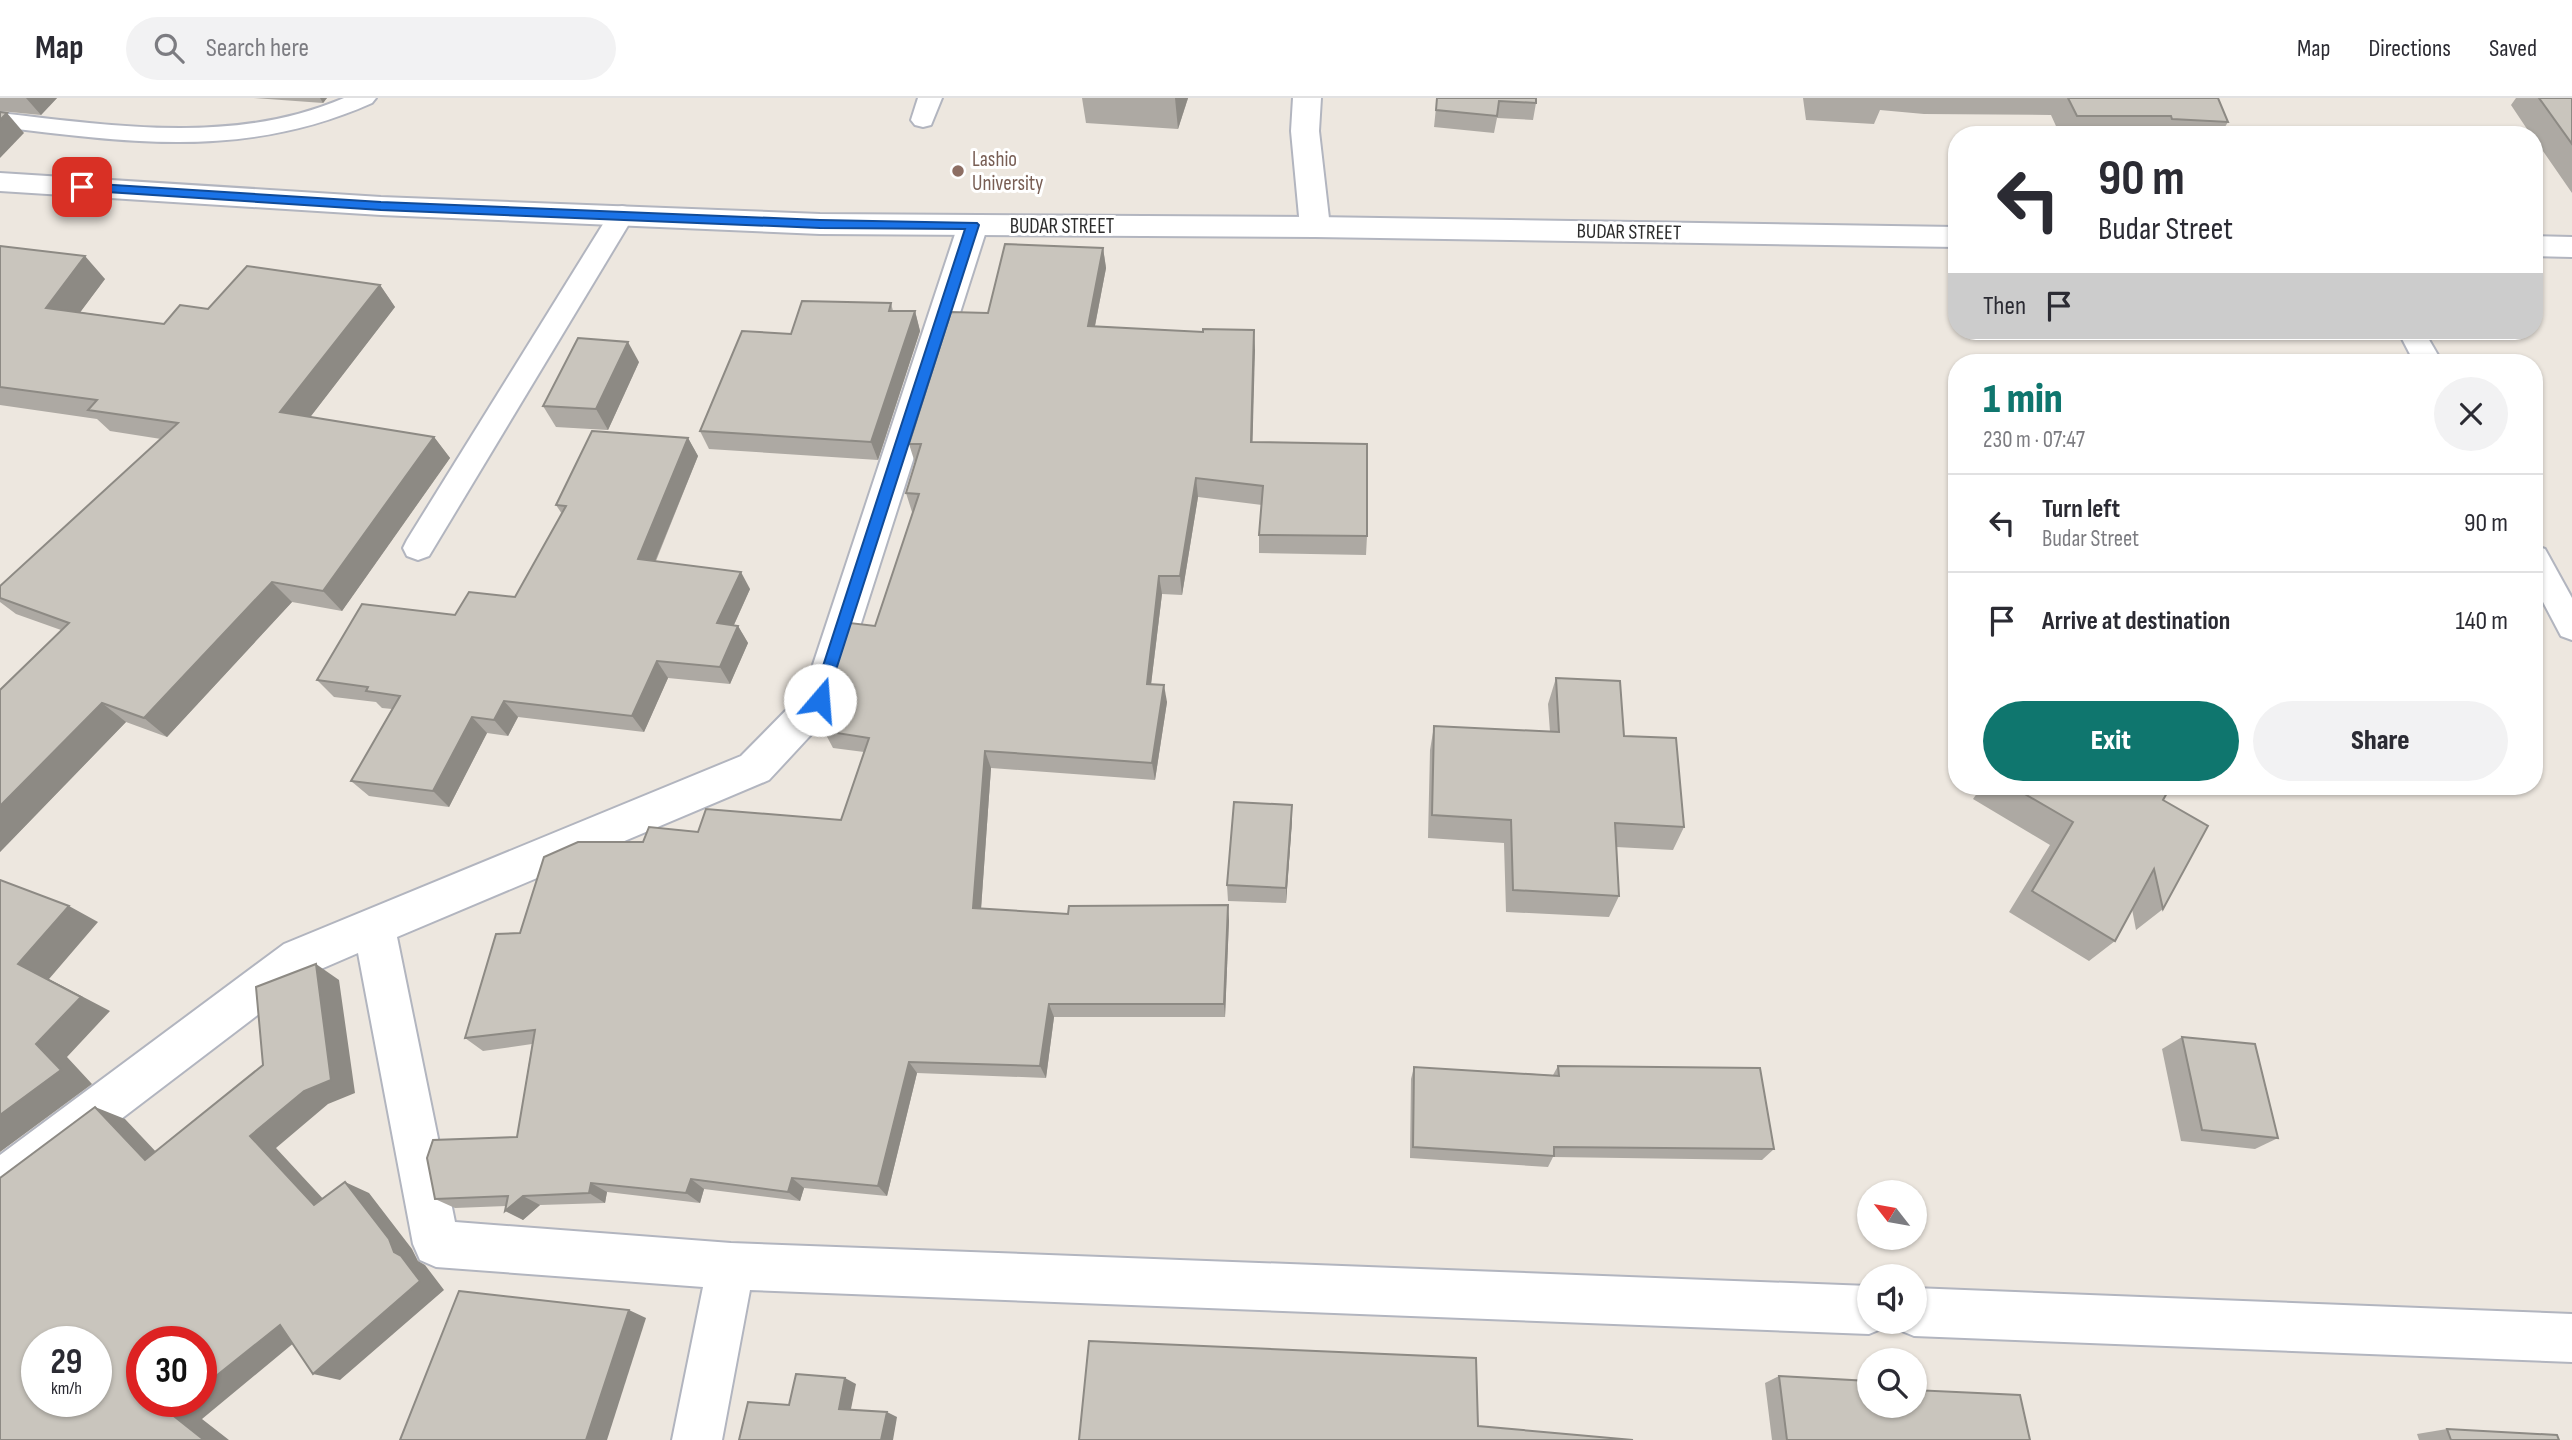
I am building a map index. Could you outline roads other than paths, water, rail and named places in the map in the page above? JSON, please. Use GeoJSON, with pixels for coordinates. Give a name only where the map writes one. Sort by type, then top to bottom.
{"type":"FeatureCollection","features":[{"type":"Feature","properties":{"kind":"street"},"geometry":{"type":"LineString","coordinates":[[1307,98],[1305,131],[1315,227]]}},
{"type":"Feature","properties":{"kind":"street","name":"BUDAR STREET"},"geometry":{"type":"LineString","coordinates":[[0,182],[381,206],[820,224],[1315,227],[1948,237]]}},
{"type":"Feature","properties":{"kind":"street"},"geometry":{"type":"LineString","coordinates":[[0,1183],[299,958],[755,768],[820,700],[973,225]]}},
{"type":"Feature","properties":{"kind":"street"},"geometry":{"type":"LineString","coordinates":[[2543,246],[2572,247]]}},
{"type":"Feature","properties":{"kind":"street"},"geometry":{"type":"LineString","coordinates":[[374,927],[436,1244],[731,1266],[1857,1310]]}},
{"type":"Feature","properties":{"kind":"street"},"geometry":{"type":"LineString","coordinates":[[697,1440],[731,1266]]}},
{"type":"Feature","properties":{"kind":"street"},"geometry":{"type":"LineString","coordinates":[[1927,1313],[2572,1338]]}},
{"type":"Feature","properties":{"kind":"lane"},"geometry":{"type":"LineString","coordinates":[[0,120],[131,135],[226,132],[312,121],[338,113],[364,98]]}},
{"type":"Feature","properties":{"kind":"lane"},"geometry":{"type":"LineString","coordinates":[[418,548],[622,214]]}},
{"type":"Feature","properties":{"kind":"lane"},"geometry":{"type":"LineString","coordinates":[[2543,574],[2572,627]]}},
{"type":"Feature","properties":{"kind":"place","name":"Lashio University"},"geometry":{"type":"Point","coordinates":[958,171]}}]}
